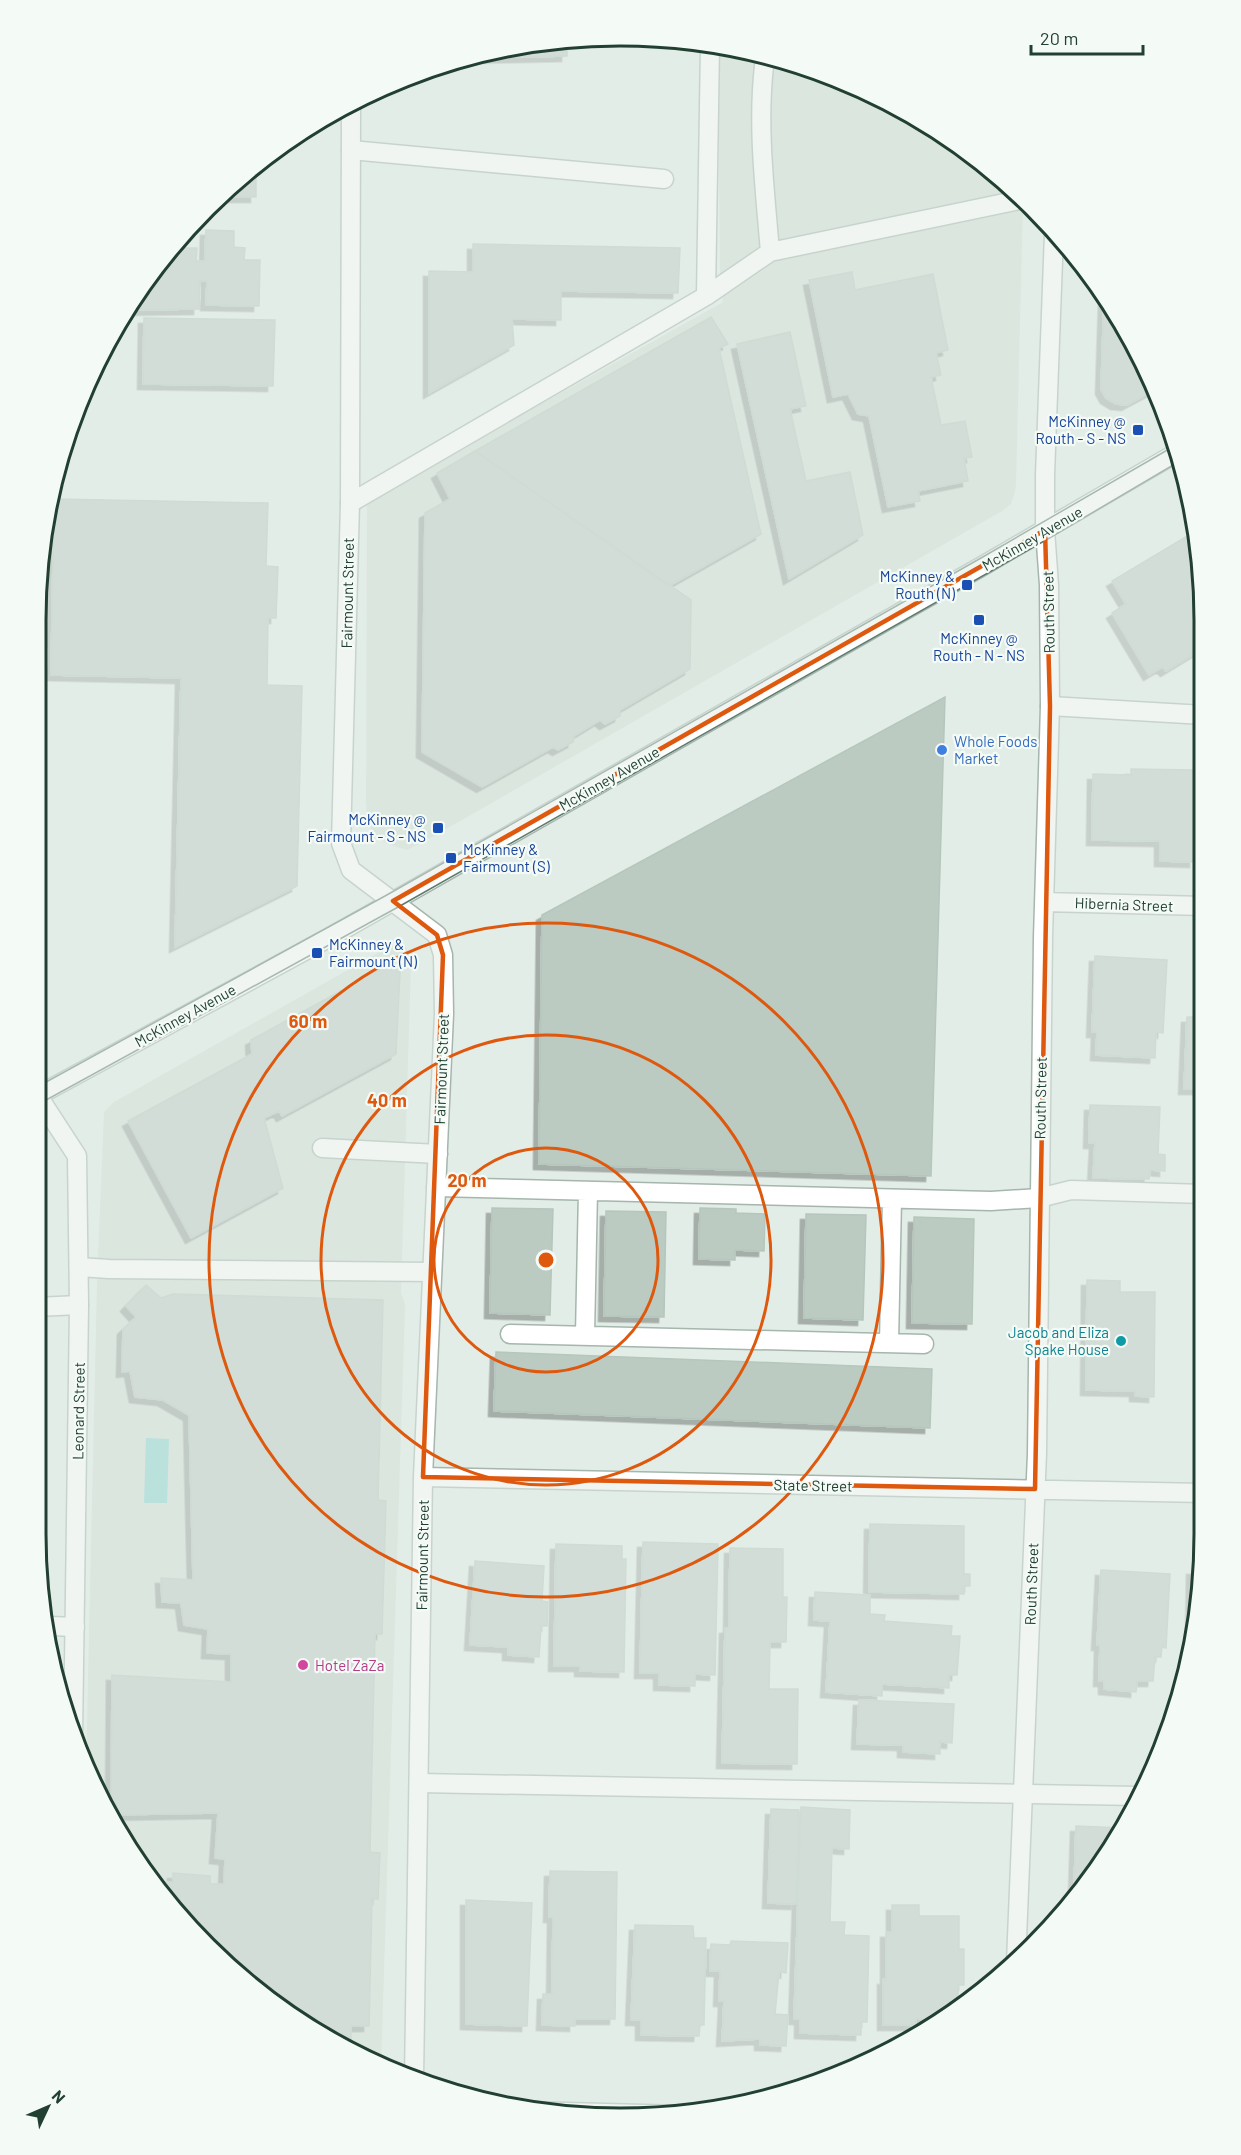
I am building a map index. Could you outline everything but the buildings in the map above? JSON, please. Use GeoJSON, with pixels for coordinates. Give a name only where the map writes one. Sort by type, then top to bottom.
{"type":"FeatureCollection","features":[{"type":"Feature","properties":{"kind":"street"},"geometry":{"type":"LineString","coordinates":[[706,296],[710,54]]}},
{"type":"Feature","properties":{"kind":"street"},"geometry":{"type":"LineString","coordinates":[[764,66],[761,104],[770,252]]}},
{"type":"Feature","properties":{"kind":"street","name":"Fairmount Street"},"geometry":{"type":"LineString","coordinates":[[351,114],[350,503],[341,843],[351,870],[437,935],[443,955],[444,1014],[423,1477],[414,2070]]}},
{"type":"Feature","properties":{"kind":"street"},"geometry":{"type":"LineString","coordinates":[[351,150],[664,178]]}},
{"type":"Feature","properties":{"kind":"street"},"geometry":{"type":"LineString","coordinates":[[350,503],[706,296],[770,252],[1012,202]]}},
{"type":"Feature","properties":{"kind":"street","name":"Routh Street"},"geometry":{"type":"LineString","coordinates":[[1017,1949],[1037,1453],[1044,902],[1050,706],[1045,530],[1054,244]]}},
{"type":"Feature","properties":{"kind":"street","name":"McKinney Avenue"},"geometry":{"type":"LineString","coordinates":[[46,1090],[393,901],[1170,457]]}},
{"type":"Feature","properties":{"kind":"street"},"geometry":{"type":"LineString","coordinates":[[1050,706],[1194,714]]}},
{"type":"Feature","properties":{"kind":"street","name":"Hibernia Street"},"geometry":{"type":"LineString","coordinates":[[1044,902],[1194,906]]}},
{"type":"Feature","properties":{"kind":"street","name":"Leonard Street"},"geometry":{"type":"LineString","coordinates":[[46,1109],[77,1156],[79,1305],[74,1708]]}},
{"type":"Feature","properties":{"kind":"street"},"geometry":{"type":"LineString","coordinates":[[322,1148],[438,1154]]}},
{"type":"Feature","properties":{"kind":"street"},"geometry":{"type":"LineString","coordinates":[[436,1187],[992,1201],[1039,1198],[1071,1190],[1194,1194]]}},
{"type":"Feature","properties":{"kind":"street"},"geometry":{"type":"LineString","coordinates":[[585,1335],[588,1191]]}},
{"type":"Feature","properties":{"kind":"street"},"geometry":{"type":"LineString","coordinates":[[889,1343],[892,1199]]}},
{"type":"Feature","properties":{"kind":"street"},"geometry":{"type":"LineString","coordinates":[[79,1267],[432,1272]]}},
{"type":"Feature","properties":{"kind":"street"},"geometry":{"type":"LineString","coordinates":[[46,1307],[79,1305]]}},
{"type":"Feature","properties":{"kind":"street"},"geometry":{"type":"LineString","coordinates":[[510,1334],[924,1344]]}},
{"type":"Feature","properties":{"kind":"street","name":"State Street"},"geometry":{"type":"LineString","coordinates":[[423,1477],[1194,1493]]}},
{"type":"Feature","properties":{"kind":"street"},"geometry":{"type":"LineString","coordinates":[[54,1626],[75,1627]]}},
{"type":"Feature","properties":{"kind":"street"},"geometry":{"type":"LineString","coordinates":[[418,1783],[1131,1797]]}},
{"type":"Feature","properties":{"kind":"highlighted area"},"geometry":{"type":"Polygon","coordinates":[[[1045,530],[1050,706],[1035,1489],[423,1477],[443,955],[437,935],[393,901],[1045,530]]]}},
{"type":"Feature","properties":{"kind":"shaded area"},"geometry":{"type":"Polygon","coordinates":[[[718,55],[769,66],[840,90],[908,123],[970,165],[1023,212],[1016,485],[1011,504],[432,837],[407,850],[387,844],[368,825],[366,803],[367,502],[723,302],[720,272],[718,55]]]}},
{"type":"Feature","properties":{"kind":"shaded area"},"geometry":{"type":"Polygon","coordinates":[[[400,943],[405,946],[410,954],[411,962],[401,1292],[405,1305],[381,2056],[333,2032],[271,1990],[242,1966],[189,1913],[165,1884],[123,1822],[87,1745],[97,1283],[104,1112],[114,1102],[392,945],[400,943]]]}},
{"type":"Feature","properties":{"kind":"shaded area"},"geometry":{"type":"Polygon","coordinates":[[[46,1181],[47,1184],[46,1248],[46,1181]]]}},
{"type":"Feature","properties":{"kind":"water"},"geometry":{"type":"Polygon","coordinates":[[[146,1438],[169,1439],[167,1503],[144,1503],[146,1438]]]}},
{"type":"Feature","properties":{"kind":"tram line"},"geometry":{"type":"LineString","coordinates":[[46,1082],[385,896],[1168,450]]}},
{"type":"Feature","properties":{"kind":"tram line"},"geometry":{"type":"LineString","coordinates":[[46,1100],[400,906],[1046,540],[1173,465]]}},
{"type":"Feature","properties":{"kind":"place","name":"McKinney @ Routh - S - NS"},"geometry":{"type":"Point","coordinates":[1138,430]}},
{"type":"Feature","properties":{"kind":"place","name":"McKinney & Routh (N)"},"geometry":{"type":"Point","coordinates":[967,585]}},
{"type":"Feature","properties":{"kind":"place","name":"McKinney @ Routh - N - NS"},"geometry":{"type":"Point","coordinates":[979,620]}},
{"type":"Feature","properties":{"kind":"place","name":"Whole Foods Market"},"geometry":{"type":"Point","coordinates":[942,750]}},
{"type":"Feature","properties":{"kind":"place","name":"McKinney @ Fairmount - S - NS"},"geometry":{"type":"Point","coordinates":[438,828]}},
{"type":"Feature","properties":{"kind":"place","name":"McKinney & Fairmount (S)"},"geometry":{"type":"Point","coordinates":[451,858]}},
{"type":"Feature","properties":{"kind":"place","name":"McKinney & Fairmount (N)"},"geometry":{"type":"Point","coordinates":[317,953]}},
{"type":"Feature","properties":{"kind":"place","name":"Jacob and Eliza Spake House"},"geometry":{"type":"Point","coordinates":[1121,1341]}},
{"type":"Feature","properties":{"kind":"place","name":"Hotel ZaZa"},"geometry":{"type":"Point","coordinates":[303,1665]}}]}
